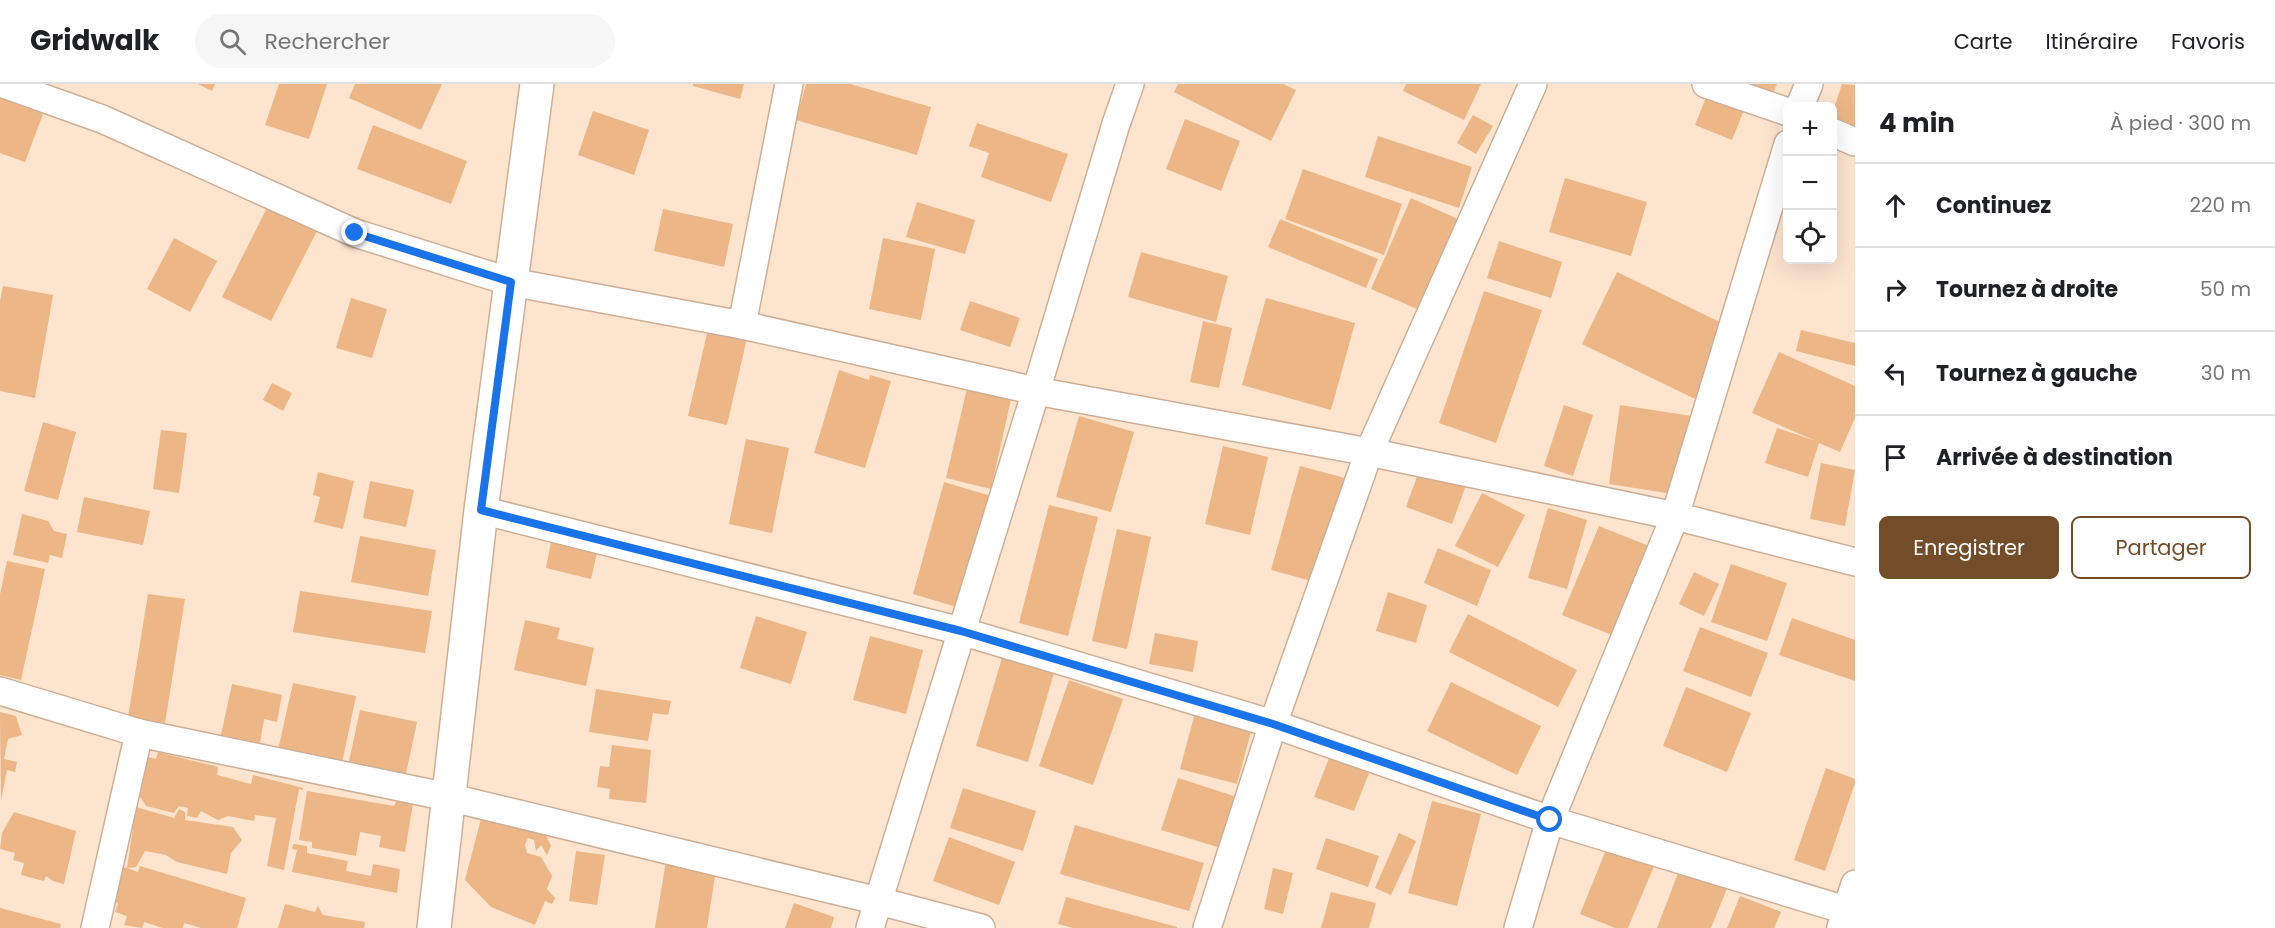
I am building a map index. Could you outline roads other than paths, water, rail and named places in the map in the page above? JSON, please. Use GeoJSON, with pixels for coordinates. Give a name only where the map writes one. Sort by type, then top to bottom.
{"type":"FeatureCollection","features":[{"type":"Feature","properties":{"kind":"street"},"geometry":{"type":"LineString","coordinates":[[4,84],[102,119],[355,233],[511,282],[742,325],[1036,391],[1369,452],[1675,516],[1855,562]]}},
{"type":"Feature","properties":{"kind":"street"},"geometry":{"type":"LineString","coordinates":[[434,928],[481,510],[537,84]]}},
{"type":"Feature","properties":{"kind":"street"},"geometry":{"type":"LineString","coordinates":[[742,325],[789,84]]}},
{"type":"Feature","properties":{"kind":"street"},"geometry":{"type":"LineString","coordinates":[[870,928],[1036,391],[1116,123],[1130,84]]}},
{"type":"Feature","properties":{"kind":"street"},"geometry":{"type":"LineString","coordinates":[[1208,928],[1273,724],[1369,452],[1533,84]]}},
{"type":"Feature","properties":{"kind":"street"},"geometry":{"type":"LineString","coordinates":[[1706,84],[1783,110]]}},
{"type":"Feature","properties":{"kind":"street"},"geometry":{"type":"LineString","coordinates":[[1802,102],[1809,84]]}},
{"type":"Feature","properties":{"kind":"street"},"geometry":{"type":"LineString","coordinates":[[1837,134],[1855,142]]}},
{"type":"Feature","properties":{"kind":"street"},"geometry":{"type":"LineString","coordinates":[[1518,928],[1550,820],[1675,516],[1784,156]]}},
{"type":"Feature","properties":{"kind":"street"},"geometry":{"type":"LineString","coordinates":[[481,510],[961,631],[1273,724],[1550,820],[1847,917],[1855,884]]}},
{"type":"Feature","properties":{"kind":"street"},"geometry":{"type":"LineString","coordinates":[[0,691],[139,733],[448,797],[879,901],[981,928]]}},
{"type":"Feature","properties":{"kind":"street"},"geometry":{"type":"LineString","coordinates":[[95,928],[139,733]]}}]}
